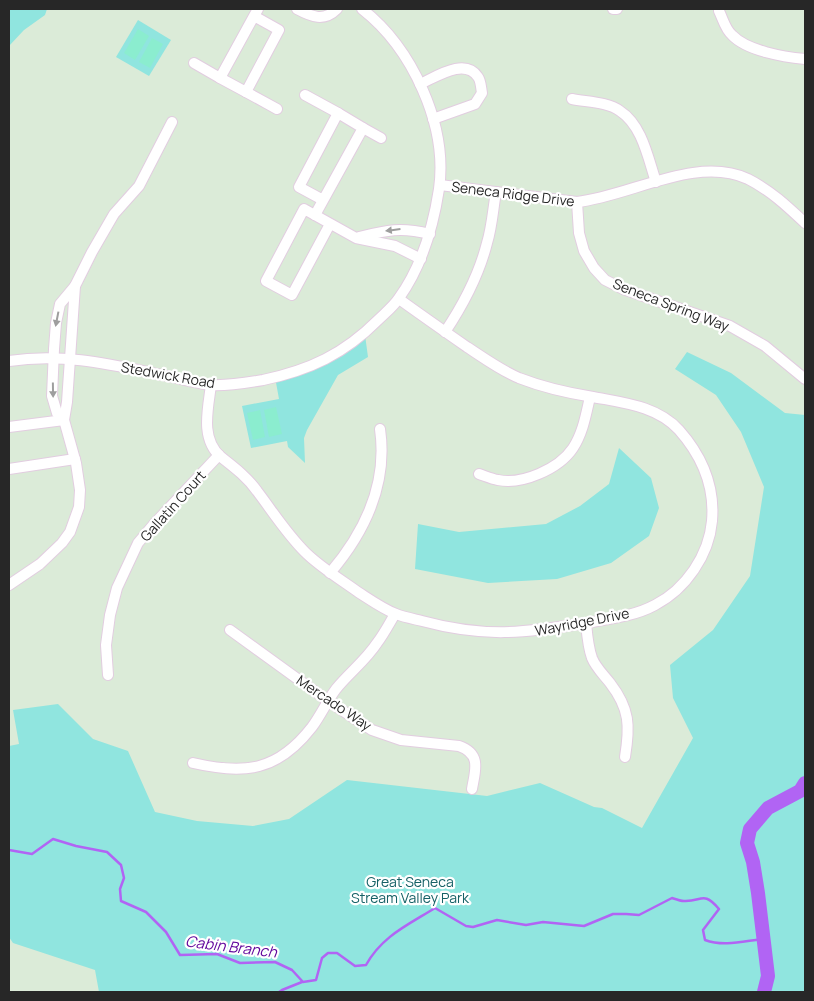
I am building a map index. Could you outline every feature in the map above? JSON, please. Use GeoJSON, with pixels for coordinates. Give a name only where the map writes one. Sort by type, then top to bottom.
{"type":"FeatureCollection","features":[{"type":"Feature","properties":{"kind":"street"},"geometry":{"type":"LineString","coordinates":[[297,9],[323,18],[331,15],[337,9]]}},
{"type":"Feature","properties":{"kind":"street","name":"Stedwick Road"},"geometry":{"type":"LineString","coordinates":[[9,361],[54,357],[107,364],[210,385],[247,383],[291,374],[305,369],[341,351],[364,335],[399,299],[421,259],[430,234],[440,185],[438,145],[433,119],[420,84],[412,68],[392,39],[362,9]]}},
{"type":"Feature","properties":{"kind":"street"},"geometry":{"type":"LineString","coordinates":[[720,11],[727,30],[750,48],[805,59]]}},
{"type":"Feature","properties":{"kind":"street"},"geometry":{"type":"LineString","coordinates":[[220,78],[256,12],[279,30],[246,92]]}},
{"type":"Feature","properties":{"kind":"street"},"geometry":{"type":"LineString","coordinates":[[194,63],[277,109]]}},
{"type":"Feature","properties":{"kind":"street"},"geometry":{"type":"LineString","coordinates":[[420,84],[457,68],[466,68],[479,78],[482,93],[476,104],[433,119]]}},
{"type":"Feature","properties":{"kind":"street"},"geometry":{"type":"LineString","coordinates":[[305,95],[380,138]]}},
{"type":"Feature","properties":{"kind":"street"},"geometry":{"type":"LineString","coordinates":[[572,99],[605,105],[620,110],[631,121],[641,137],[656,182]]}},
{"type":"Feature","properties":{"kind":"street"},"geometry":{"type":"LineString","coordinates":[[323,200],[299,187],[338,113]]}},
{"type":"Feature","properties":{"kind":"street"},"geometry":{"type":"LineString","coordinates":[[64,420],[57,413],[52,396],[56,323],[60,304],[75,286],[114,214],[139,186],[172,122]]}},
{"type":"Feature","properties":{"kind":"street"},"geometry":{"type":"LineString","coordinates":[[315,215],[363,128]]}},
{"type":"Feature","properties":{"kind":"street","name":"Seneca Ridge Drive"},"geometry":{"type":"LineString","coordinates":[[440,185],[578,202],[597,200],[681,174],[728,173],[747,178],[766,189],[805,223]]}},
{"type":"Feature","properties":{"kind":"street"},"geometry":{"type":"LineString","coordinates":[[445,332],[470,288],[482,259],[488,242],[496,192]]}},
{"type":"Feature","properties":{"kind":"street","name":"Seneca Spring Way"},"geometry":{"type":"LineString","coordinates":[[578,202],[579,233],[584,251],[594,268],[605,280],[623,289],[730,326],[765,346],[805,379]]}},
{"type":"Feature","properties":{"kind":"street"},"geometry":{"type":"LineString","coordinates":[[330,224],[292,294],[266,281],[304,209],[356,238],[395,246],[421,259]]}},
{"type":"Feature","properties":{"kind":"street"},"geometry":{"type":"LineString","coordinates":[[356,238],[398,229],[412,229],[430,234]]}},
{"type":"Feature","properties":{"kind":"street"},"geometry":{"type":"LineString","coordinates":[[9,585],[51,555],[62,543],[70,532],[78,507],[80,490],[75,460],[64,420],[67,402],[75,286]]}},
{"type":"Feature","properties":{"kind":"street","name":"Wayridge Drive"},"geometry":{"type":"LineString","coordinates":[[210,385],[207,417],[208,437],[219,455],[245,475],[273,515],[305,552],[330,573],[395,614],[439,626],[495,633],[538,631],[618,618],[654,606],[686,580],[697,565],[711,533],[713,512],[711,490],[706,470],[695,450],[678,429],[658,413],[628,403],[542,386],[507,373],[399,299]]}},
{"type":"Feature","properties":{"kind":"street"},"geometry":{"type":"LineString","coordinates":[[479,474],[498,480],[518,479],[531,477],[553,466],[573,448],[581,430],[590,397]]}},
{"type":"Feature","properties":{"kind":"street"},"geometry":{"type":"LineString","coordinates":[[9,427],[64,420]]}},
{"type":"Feature","properties":{"kind":"street"},"geometry":{"type":"LineString","coordinates":[[330,573],[355,541],[374,502],[381,470],[382,443],[380,429]]}},
{"type":"Feature","properties":{"kind":"street","name":"Gallatin Court"},"geometry":{"type":"LineString","coordinates":[[108,674],[106,645],[110,615],[117,588],[138,543],[219,455]]}},
{"type":"Feature","properties":{"kind":"street"},"geometry":{"type":"LineString","coordinates":[[9,469],[75,460]]}},
{"type":"Feature","properties":{"kind":"street"},"geometry":{"type":"LineString","coordinates":[[193,763],[218,769],[237,770],[267,764],[294,747],[311,728],[328,700],[377,644],[395,614]]}},
{"type":"Feature","properties":{"kind":"street"},"geometry":{"type":"LineString","coordinates":[[586,623],[592,657],[621,698],[625,707],[629,735],[625,757]]}},
{"type":"Feature","properties":{"kind":"street","name":"Mercado Way"},"geometry":{"type":"LineString","coordinates":[[230,630],[372,730],[401,740],[460,746],[468,749],[474,756],[476,765],[472,789]]}},
{"type":"Feature","properties":{"kind":"green space"},"geometry":{"type":"Polygon","coordinates":[[[9,9],[47,9],[45,15],[24,30],[9,46],[9,9]]]}},
{"type":"Feature","properties":{"kind":"green space"},"geometry":{"type":"Polygon","coordinates":[[[138,20],[171,40],[149,76],[116,57],[138,20]]]}},
{"type":"Feature","properties":{"kind":"green space"},"geometry":{"type":"Polygon","coordinates":[[[138,29],[149,36],[135,60],[124,53],[138,29]]]}},
{"type":"Feature","properties":{"kind":"green space"},"geometry":{"type":"Polygon","coordinates":[[[152,38],[163,44],[150,68],[139,62],[152,38]]]}},
{"type":"Feature","properties":{"kind":"green space"},"geometry":{"type":"Polygon","coordinates":[[[365,335],[368,357],[338,375],[307,430],[304,438],[305,463],[288,447],[287,441],[251,448],[242,406],[279,399],[275,377],[365,335]]]}},
{"type":"Feature","properties":{"kind":"green space","name":"Great Seneca Stream Valley Park"},"geometry":{"type":"Polygon","coordinates":[[[687,352],[731,373],[785,413],[805,415],[805,992],[99,992],[95,970],[13,943],[9,937],[9,746],[19,744],[13,710],[58,704],[93,739],[128,751],[155,812],[197,821],[253,826],[289,819],[347,780],[487,796],[540,783],[594,807],[602,808],[642,828],[693,738],[673,698],[670,665],[713,630],[750,576],[764,487],[741,432],[716,395],[675,369],[687,352]]]}},
{"type":"Feature","properties":{"kind":"green space"},"geometry":{"type":"Polygon","coordinates":[[[276,407],[282,434],[269,437],[264,410],[276,407]]]}},
{"type":"Feature","properties":{"kind":"green space"},"geometry":{"type":"Polygon","coordinates":[[[260,410],[265,437],[253,440],[247,413],[260,410]]]}},
{"type":"Feature","properties":{"kind":"green space"},"geometry":{"type":"Polygon","coordinates":[[[619,448],[651,478],[659,508],[649,536],[611,563],[557,579],[488,583],[415,569],[418,524],[459,532],[546,524],[580,506],[609,484],[619,448]]]}},
{"type":"Feature","properties":{"kind":"waterway"},"geometry":{"type":"LineString","coordinates":[[764,992],[768,976],[758,893],[753,862],[747,843],[750,829],[768,808],[800,791],[805,783]]}},
{"type":"Feature","properties":{"kind":"waterway","name":"Cabin Branch"},"geometry":{"type":"LineString","coordinates":[[9,850],[32,854],[53,839],[107,852],[121,865],[124,878],[120,889],[121,901],[146,912],[166,932],[180,955],[217,954],[240,963],[275,962],[292,970],[303,982],[316,980],[322,958],[328,953],[337,953],[355,966],[366,965],[380,946],[396,932],[435,908],[466,926],[473,927],[497,920],[526,925],[543,922],[584,926],[613,914],[639,915],[672,898],[684,901],[706,898],[719,909],[703,930],[705,940],[727,943],[763,939]]}},
{"type":"Feature","properties":{"kind":"waterway"},"geometry":{"type":"LineString","coordinates":[[279,992],[302,982]]}}]}
